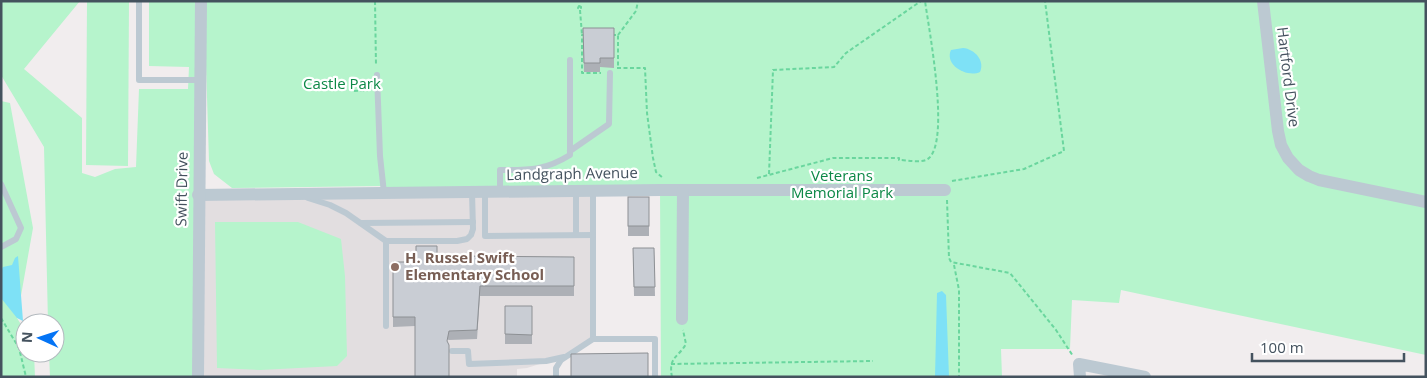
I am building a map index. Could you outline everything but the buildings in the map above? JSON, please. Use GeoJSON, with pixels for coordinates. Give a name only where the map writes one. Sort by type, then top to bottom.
{"type":"FeatureCollection","features":[{"type":"Feature","properties":{"kind":"street","name":"Swift Drive"},"geometry":{"type":"LineString","coordinates":[[198,377],[200,1]]}},
{"type":"Feature","properties":{"kind":"street","name":"Hartford Drive"},"geometry":{"type":"LineString","coordinates":[[1263,1],[1278,131],[1284,151],[1294,164],[1299,170],[1319,180],[1426,202]]}},
{"type":"Feature","properties":{"kind":"street","name":"Landgraph Avenue"},"geometry":{"type":"LineString","coordinates":[[198,195],[593,190],[944,190]]}},
{"type":"Feature","properties":{"kind":"street"},"geometry":{"type":"LineString","coordinates":[[682,319],[683,190]]}},
{"type":"Feature","properties":{"kind":"street"},"geometry":{"type":"LineString","coordinates":[[1079,370],[1145,377]]}},
{"type":"Feature","properties":{"kind":"lane"},"geometry":{"type":"LineString","coordinates":[[140,1],[138,80],[200,80]]}},
{"type":"Feature","properties":{"kind":"lane"},"geometry":{"type":"LineString","coordinates":[[500,192],[500,170],[535,170],[547,167],[570,155],[570,60]]}},
{"type":"Feature","properties":{"kind":"lane"},"geometry":{"type":"LineString","coordinates":[[570,151],[609,124],[610,73]]}},
{"type":"Feature","properties":{"kind":"lane"},"geometry":{"type":"LineString","coordinates":[[377,75],[380,156],[384,193]]}},
{"type":"Feature","properties":{"kind":"lane"},"geometry":{"type":"LineString","coordinates":[[1,184],[21,228],[16,239],[1,247]]}},
{"type":"Feature","properties":{"kind":"lane"},"geometry":{"type":"LineString","coordinates":[[593,190],[593,339]]}},
{"type":"Feature","properties":{"kind":"lane"},"geometry":{"type":"LineString","coordinates":[[576,191],[576,235]]}},
{"type":"Feature","properties":{"kind":"lane"},"geometry":{"type":"LineString","coordinates":[[478,192],[486,236],[593,235]]}},
{"type":"Feature","properties":{"kind":"lane"},"geometry":{"type":"LineString","coordinates":[[297,194],[330,205],[362,223],[378,237],[386,241],[463,240],[471,235],[478,192]]}},
{"type":"Feature","properties":{"kind":"lane"},"geometry":{"type":"LineString","coordinates":[[362,223],[473,222]]}},
{"type":"Feature","properties":{"kind":"lane"},"geometry":{"type":"LineString","coordinates":[[386,241],[386,326]]}},
{"type":"Feature","properties":{"kind":"lane"},"geometry":{"type":"LineString","coordinates":[[452,351],[468,351],[469,364],[546,361],[565,356],[593,339],[655,339],[655,377]]}},
{"type":"Feature","properties":{"kind":"lane"},"geometry":{"type":"LineString","coordinates":[[556,377],[557,365],[565,356]]}},
{"type":"Feature","properties":{"kind":"path"},"geometry":{"type":"LineString","coordinates":[[354,91],[370,90],[370,76],[377,75],[375,1]]}},
{"type":"Feature","properties":{"kind":"path"},"geometry":{"type":"LineString","coordinates":[[579,1],[578,8],[580,10],[582,35],[582,73],[610,73],[618,67],[645,68],[647,113],[656,172],[662,178],[668,180]]}},
{"type":"Feature","properties":{"kind":"path"},"geometry":{"type":"LineString","coordinates":[[618,67],[618,35],[636,11],[638,1]]}},
{"type":"Feature","properties":{"kind":"path"},"geometry":{"type":"LineString","coordinates":[[769,175],[773,70],[834,67],[846,53],[921,1]]}},
{"type":"Feature","properties":{"kind":"path"},"geometry":{"type":"LineString","coordinates":[[756,179],[832,158],[899,158],[899,160],[924,161],[931,157],[937,144],[938,92],[925,1]]}},
{"type":"Feature","properties":{"kind":"path"},"geometry":{"type":"LineString","coordinates":[[959,377],[959,290],[954,264],[949,258],[948,204],[944,190],[950,182],[1024,169],[1064,151],[1045,1]]}},
{"type":"Feature","properties":{"kind":"path"},"geometry":{"type":"LineString","coordinates":[[582,35],[591,35]]}},
{"type":"Feature","properties":{"kind":"path"},"geometry":{"type":"LineString","coordinates":[[609,35],[618,35]]}},
{"type":"Feature","properties":{"kind":"path"},"geometry":{"type":"LineString","coordinates":[[954,264],[1010,273],[1056,330],[1079,370]]}},
{"type":"Feature","properties":{"kind":"path"},"geometry":{"type":"LineString","coordinates":[[1,318],[19,348],[26,377]]}},
{"type":"Feature","properties":{"kind":"path"},"geometry":{"type":"LineString","coordinates":[[672,377],[671,364],[686,344],[682,319]]}},
{"type":"Feature","properties":{"kind":"path"},"geometry":{"type":"LineString","coordinates":[[671,364],[872,361]]}},
{"type":"Feature","properties":{"kind":"shaded area","name":"H. Russel Swift Elementary School"},"geometry":{"type":"Polygon","coordinates":[[[593,190],[593,339],[565,356],[527,368],[517,369],[517,377],[198,377],[198,195],[593,190]]]}},
{"type":"Feature","properties":{"kind":"green space"},"geometry":{"type":"Polygon","coordinates":[[[1,1],[80,1],[24,69],[82,118],[82,173],[95,177],[115,169],[136,167],[139,89],[188,89],[189,67],[149,66],[149,1],[197,1],[193,377],[50,377],[49,363],[65,363],[65,313],[48,313],[44,147],[1,75],[1,1]]]}},
{"type":"Feature","properties":{"kind":"green space"},"geometry":{"type":"Polygon","coordinates":[[[87,1],[129,1],[128,166],[86,165],[87,1]]]}},
{"type":"Feature","properties":{"kind":"green space"},"geometry":{"type":"Polygon","coordinates":[[[204,1],[1426,1],[1426,355],[1121,290],[1119,303],[1072,300],[1070,349],[1001,349],[1002,377],[661,377],[660,190],[384,193],[383,186],[232,188],[214,174],[209,161],[204,1]]]}},
{"type":"Feature","properties":{"kind":"green space"},"geometry":{"type":"Polygon","coordinates":[[[1,101],[10,103],[33,228],[18,313],[15,313],[15,363],[34,363],[35,377],[1,377],[1,101]]]}},
{"type":"Feature","properties":{"kind":"green space"},"geometry":{"type":"Polygon","coordinates":[[[215,222],[298,222],[341,239],[345,276],[347,356],[337,366],[260,370],[217,368],[215,222]]]}},
{"type":"Feature","properties":{"kind":"water"},"geometry":{"type":"Polygon","coordinates":[[[963,48],[978,56],[981,64],[980,72],[963,72],[951,61],[951,50],[963,48]]]}},
{"type":"Feature","properties":{"kind":"water"},"geometry":{"type":"Polygon","coordinates":[[[18,256],[22,313],[15,313],[15,316],[1,298],[1,271],[3,267],[12,265],[18,256]]]}},
{"type":"Feature","properties":{"kind":"water"},"geometry":{"type":"Polygon","coordinates":[[[942,291],[946,295],[949,377],[935,377],[937,293],[942,291]]]}},
{"type":"Feature","properties":{"kind":"place","name":"H. Russel Swift Elementary School"},"geometry":{"type":"Point","coordinates":[395,267]}},
{"type":"Feature","properties":{"kind":"park label","name":"Castle Park"},"geometry":{"type":"Point","coordinates":[342,84]}},
{"type":"Feature","properties":{"kind":"park label","name":"Veterans Memorial Park"},"geometry":{"type":"Point","coordinates":[842,184]}}]}
